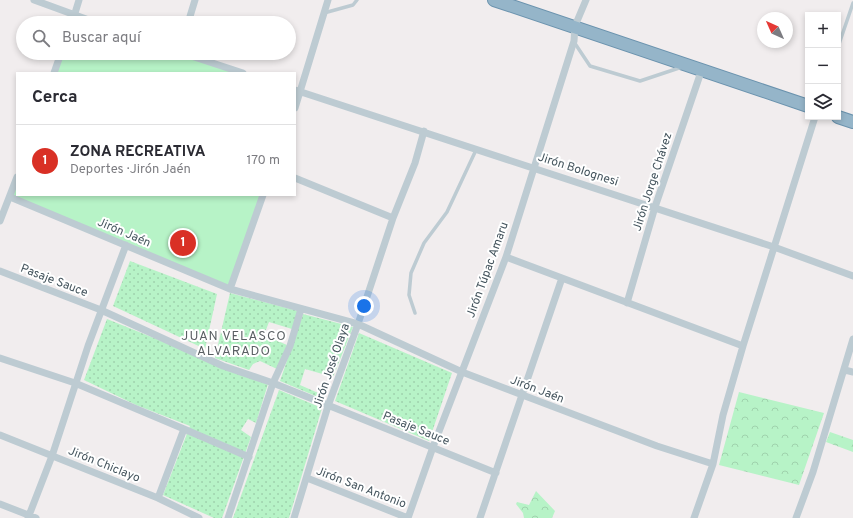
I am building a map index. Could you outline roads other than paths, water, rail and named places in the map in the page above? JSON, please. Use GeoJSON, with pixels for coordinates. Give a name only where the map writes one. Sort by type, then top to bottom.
{"type":"FeatureCollection","features":[{"type":"Feature","properties":{"kind":"highway"},"geometry":{"type":"LineString","coordinates":[[494,0],[575,26],[805,105]]}},
{"type":"Feature","properties":{"kind":"highway"},"geometry":{"type":"LineString","coordinates":[[841,118],[853,122]]}},
{"type":"Feature","properties":{"kind":"street"},"geometry":{"type":"LineString","coordinates":[[34,0],[75,15],[79,0]]}},
{"type":"Feature","properties":{"kind":"street"},"geometry":{"type":"LineString","coordinates":[[190,16],[195,0]]}},
{"type":"Feature","properties":{"kind":"street"},"geometry":{"type":"LineString","coordinates":[[296,102],[298,91],[328,0]]}},
{"type":"Feature","properties":{"kind":"street","name":"Jirón Túpac Amaru"},"geometry":{"type":"LineString","coordinates":[[408,518],[433,447],[506,257],[574,41],[575,26],[586,0]]}},
{"type":"Feature","properties":{"kind":"street"},"geometry":{"type":"LineString","coordinates":[[54,72],[59,60]]}},
{"type":"Feature","properties":{"kind":"street"},"geometry":{"type":"LineString","coordinates":[[203,60],[240,72]]}},
{"type":"Feature","properties":{"kind":"street","name":"Jirón Jorge Chávez"},"geometry":{"type":"LineString","coordinates":[[627,303],[655,208],[702,69]]}},
{"type":"Feature","properties":{"kind":"street","name":"Jirón Bolognesi"},"geometry":{"type":"LineString","coordinates":[[298,91],[535,167],[774,247],[853,276]]}},
{"type":"Feature","properties":{"kind":"street"},"geometry":{"type":"LineString","coordinates":[[694,518],[713,464],[723,415],[743,346],[813,120]]}},
{"type":"Feature","properties":{"kind":"street","name":"Jirón José Olaya"},"geometry":{"type":"LineString","coordinates":[[294,518],[328,406],[358,324],[393,218],[415,163],[424,131]]}},
{"type":"Feature","properties":{"kind":"street"},"geometry":{"type":"LineString","coordinates":[[296,178],[393,218]]}},
{"type":"Feature","properties":{"kind":"street"},"geometry":{"type":"LineString","coordinates":[[0,221],[16,180]]}},
{"type":"Feature","properties":{"kind":"street"},"geometry":{"type":"LineString","coordinates":[[230,289],[263,196]]}},
{"type":"Feature","properties":{"kind":"street","name":"Jirón Jaén"},"geometry":{"type":"LineString","coordinates":[[10,197],[230,289],[358,324],[462,372],[522,396],[657,446],[713,464]]}},
{"type":"Feature","properties":{"kind":"street"},"geometry":{"type":"LineString","coordinates":[[0,504],[31,517],[75,383],[126,245]]}},
{"type":"Feature","properties":{"kind":"street"},"geometry":{"type":"LineString","coordinates":[[506,257],[743,346]]}},
{"type":"Feature","properties":{"kind":"street","name":"Pasaje Sauce"},"geometry":{"type":"LineString","coordinates":[[0,271],[101,310],[223,366],[274,383],[496,473]]}},
{"type":"Feature","properties":{"kind":"street"},"geometry":{"type":"LineString","coordinates":[[480,518],[562,278]]}},
{"type":"Feature","properties":{"kind":"street"},"geometry":{"type":"LineString","coordinates":[[228,518],[274,383],[290,346],[301,308]]}},
{"type":"Feature","properties":{"kind":"street"},"geometry":{"type":"LineString","coordinates":[[796,518],[813,472],[845,370],[853,339]]}},
{"type":"Feature","properties":{"kind":"street"},"geometry":{"type":"LineString","coordinates":[[0,358],[75,383],[249,457]]}},
{"type":"Feature","properties":{"kind":"street"},"geometry":{"type":"LineString","coordinates":[[845,370],[853,372]]}},
{"type":"Feature","properties":{"kind":"street"},"geometry":{"type":"LineString","coordinates":[[158,498],[184,430]]}},
{"type":"Feature","properties":{"kind":"street","name":"Jirón Chiclayo"},"geometry":{"type":"LineString","coordinates":[[0,435],[158,498],[198,518]]}},
{"type":"Feature","properties":{"kind":"street","name":"Jirón San Antonio"},"geometry":{"type":"LineString","coordinates":[[307,478],[408,518]]}},
{"type":"Feature","properties":{"kind":"lane"},"geometry":{"type":"LineString","coordinates":[[323,14],[354,5],[357,0]]}},
{"type":"Feature","properties":{"kind":"lane"},"geometry":{"type":"LineString","coordinates":[[841,38],[853,3]]}},
{"type":"Feature","properties":{"kind":"lane"},"geometry":{"type":"LineString","coordinates":[[574,41],[590,66],[640,81],[687,65]]}},
{"type":"Feature","properties":{"kind":"lane"},"geometry":{"type":"LineString","coordinates":[[415,313],[408,294],[411,273],[424,244],[447,212],[476,148]]}},
{"type":"Feature","properties":{"kind":"place","name":"ZONA RECREATIVA"},"geometry":{"type":"Point","coordinates":[183,243]}},
{"type":"Feature","properties":{"kind":"district","name":"JUAN VELASCO ALVARADO"},"geometry":{"type":"Point","coordinates":[234,344]}}]}
